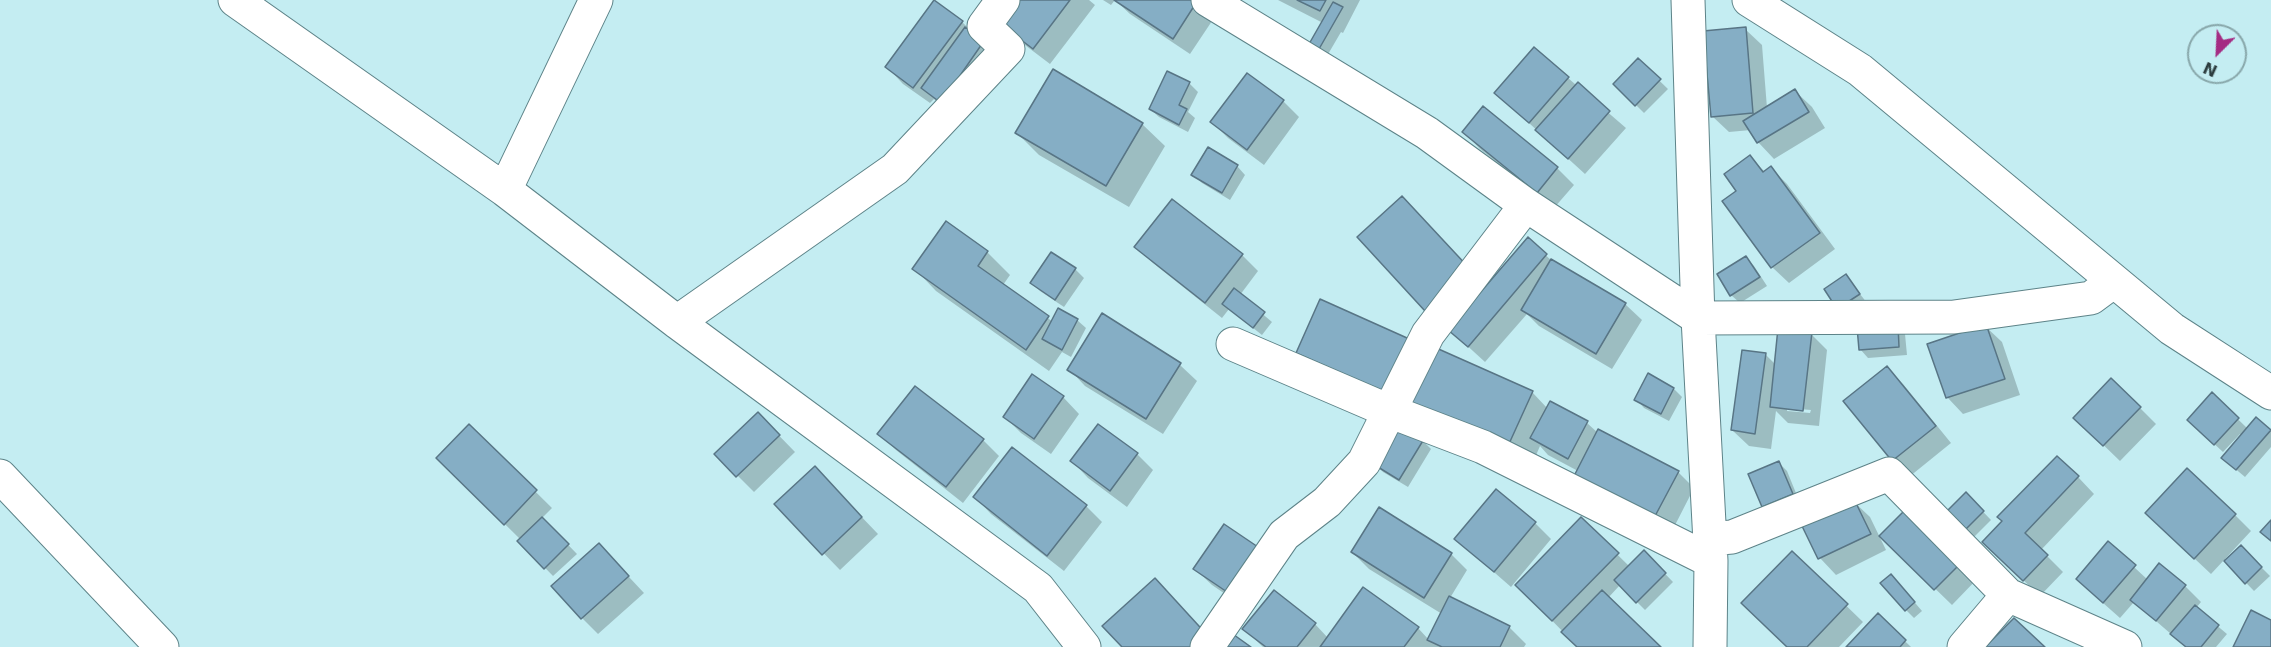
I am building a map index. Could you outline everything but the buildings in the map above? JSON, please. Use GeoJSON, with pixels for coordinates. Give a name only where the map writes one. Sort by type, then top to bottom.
{"type":"FeatureCollection","features":[{"type":"Feature","properties":{"kind":"street"},"geometry":{"type":"LineString","coordinates":[[235,0],[505,190],[677,322],[1038,588],[1084,647]]}},
{"type":"Feature","properties":{"kind":"street"},"geometry":{"type":"LineString","coordinates":[[505,190],[597,0]]}},
{"type":"Feature","properties":{"kind":"street"},"geometry":{"type":"LineString","coordinates":[[677,322],[895,169],[1008,49],[984,26],[1003,0]]}},
{"type":"Feature","properties":{"kind":"street"},"geometry":{"type":"LineString","coordinates":[[1208,0],[1427,133],[1526,205],[1698,318],[1954,317],[2091,298],[2114,280]]}},
{"type":"Feature","properties":{"kind":"street"},"geometry":{"type":"LineString","coordinates":[[1688,0],[1698,318],[1710,550],[1710,647]]}},
{"type":"Feature","properties":{"kind":"street"},"geometry":{"type":"LineString","coordinates":[[1749,0],[1860,70],[2172,329],[2271,393]]}},
{"type":"Feature","properties":{"kind":"street"},"geometry":{"type":"LineString","coordinates":[[1207,647],[1284,535],[1327,502],[1364,462],[1428,334],[1526,205]]}},
{"type":"Feature","properties":{"kind":"street"},"geometry":{"type":"LineString","coordinates":[[1233,344],[1389,411],[1483,447],[1710,550]]}},
{"type":"Feature","properties":{"kind":"street"},"geometry":{"type":"LineString","coordinates":[[1710,550],[1732,537],[1889,474],[2008,595],[2125,647]]}},
{"type":"Feature","properties":{"kind":"street"},"geometry":{"type":"LineString","coordinates":[[0,476],[162,647]]}},
{"type":"Feature","properties":{"kind":"street"},"geometry":{"type":"LineString","coordinates":[[1964,647],[2008,595]]}}]}
